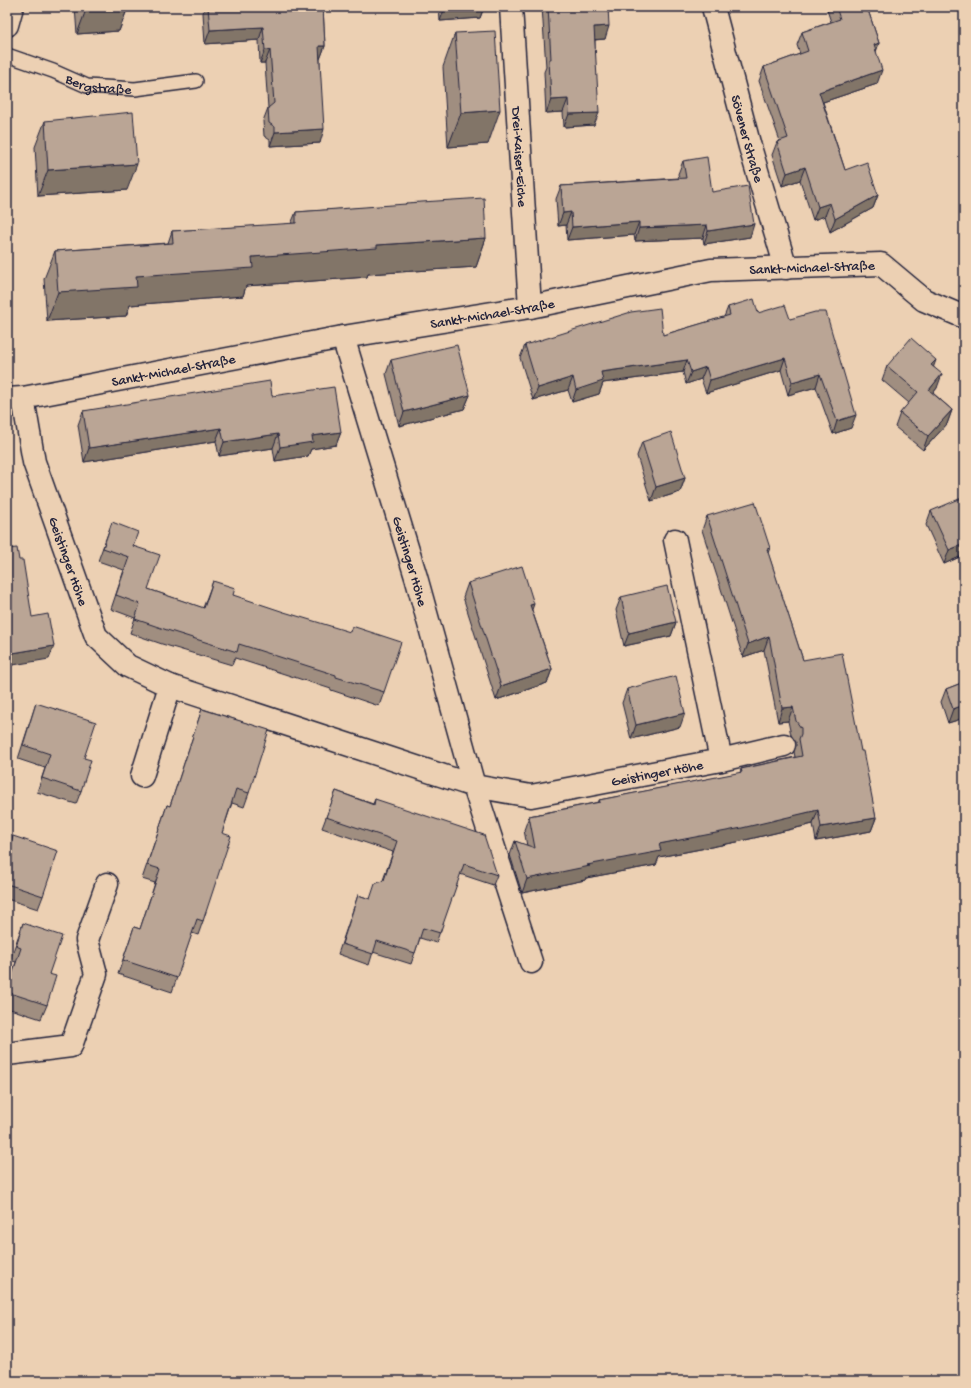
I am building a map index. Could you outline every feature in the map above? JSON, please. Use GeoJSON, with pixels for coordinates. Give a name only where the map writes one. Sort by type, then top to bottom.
{"type":"FeatureCollection","features":[{"type":"Feature","properties":{"kind":"street"},"geometry":{"type":"LineString","coordinates":[[7,25],[12,7]]}},
{"type":"Feature","properties":{"kind":"street","name":"Drei-Kaiser-Eiche"},"geometry":{"type":"LineString","coordinates":[[511,7],[530,307]]}},
{"type":"Feature","properties":{"kind":"street","name":"Sövener Straße"},"geometry":{"type":"LineString","coordinates":[[713,7],[750,147],[786,268]]}},
{"type":"Feature","properties":{"kind":"street","name":"Sankt-Michael-Straße"},"geometry":{"type":"LineString","coordinates":[[15,399],[343,337],[530,307],[711,270],[881,264],[924,300],[964,316]]}},
{"type":"Feature","properties":{"kind":"street","name":"Geistinger Höhe"},"geometry":{"type":"LineString","coordinates":[[343,337],[416,577],[474,786],[531,962]]}},
{"type":"Feature","properties":{"kind":"street","name":"Geistinger Höhe"},"geometry":{"type":"LineString","coordinates":[[15,399],[34,462],[96,636],[128,666],[170,686],[474,786],[531,796],[721,760],[784,745]]}},
{"type":"Feature","properties":{"kind":"street","name":"Geistinger Höhe"},"geometry":{"type":"LineString","coordinates":[[675,540],[721,760]]}},
{"type":"Feature","properties":{"kind":"street"},"geometry":{"type":"LineString","coordinates":[[142,776],[170,686]]}},
{"type":"Feature","properties":{"kind":"street"},"geometry":{"type":"LineString","coordinates":[[7,1054],[71,1046],[96,974],[88,940],[107,884]]}},
{"type":"Feature","properties":{"kind":"lane","name":"Bergstraße"},"geometry":{"type":"LineString","coordinates":[[7,55],[53,71],[87,86],[136,89],[196,81]]}},
{"type":"Feature","properties":{"kind":"building"},"geometry":{"type":"Polygon","coordinates":[[[208,7],[323,7],[325,46],[319,46],[324,129],[275,132],[275,127],[269,123],[268,108],[274,103],[270,50],[265,50],[263,27],[210,30],[208,7]]]}},
{"type":"Feature","properties":{"kind":"building"},"geometry":{"type":"Polygon","coordinates":[[[548,7],[608,7],[609,26],[594,27],[599,113],[569,114],[568,99],[551,100],[549,59],[551,59],[548,7]]]}},
{"type":"Feature","properties":{"kind":"building"},"geometry":{"type":"Polygon","coordinates":[[[836,7],[867,7],[879,43],[874,45],[882,70],[819,92],[845,170],[867,162],[878,195],[835,219],[830,203],[818,207],[805,167],[787,173],[777,142],[788,138],[764,67],[808,51],[802,32],[840,19],[836,7]]]}},
{"type":"Feature","properties":{"kind":"building"},"geometry":{"type":"Polygon","coordinates":[[[495,31],[500,110],[461,113],[455,33],[495,31]]]}},
{"type":"Feature","properties":{"kind":"building"},"geometry":{"type":"Polygon","coordinates":[[[133,112],[137,164],[48,170],[45,121],[133,112]]]}},
{"type":"Feature","properties":{"kind":"building"},"geometry":{"type":"Polygon","coordinates":[[[707,157],[712,192],[748,186],[754,224],[708,231],[707,225],[639,228],[639,222],[572,227],[571,212],[563,213],[561,186],[686,178],[683,161],[707,157]]]}},
{"type":"Feature","properties":{"kind":"building"},"geometry":{"type":"Polygon","coordinates":[[[484,198],[486,238],[377,245],[377,248],[252,257],[253,268],[136,276],[137,287],[58,292],[55,251],[173,243],[172,231],[296,223],[296,212],[484,198]]]}},
{"type":"Feature","properties":{"kind":"building"},"geometry":{"type":"Polygon","coordinates":[[[754,299],[758,313],[785,305],[790,319],[815,312],[826,312],[856,415],[837,421],[820,374],[792,382],[785,358],[710,380],[706,367],[691,372],[687,360],[601,372],[603,381],[576,390],[573,377],[538,388],[525,345],[631,312],[660,308],[663,335],[730,315],[728,307],[754,299]]]}},
{"type":"Feature","properties":{"kind":"building"},"geometry":{"type":"Polygon","coordinates":[[[911,338],[936,360],[931,365],[942,374],[929,390],[952,410],[928,436],[900,413],[918,392],[887,366],[911,338]]]}},
{"type":"Feature","properties":{"kind":"building"},"geometry":{"type":"Polygon","coordinates":[[[457,345],[470,395],[404,412],[391,360],[457,345]]]}},
{"type":"Feature","properties":{"kind":"building"},"geometry":{"type":"Polygon","coordinates":[[[270,381],[272,396],[334,387],[341,432],[312,436],[313,442],[280,447],[278,434],[224,442],[221,428],[89,448],[83,411],[270,381]]]}},
{"type":"Feature","properties":{"kind":"building"},"geometry":{"type":"Polygon","coordinates":[[[671,432],[685,478],[656,487],[642,442],[671,432]]]}},
{"type":"Feature","properties":{"kind":"building"},"geometry":{"type":"Polygon","coordinates":[[[964,497],[964,544],[949,550],[931,511],[964,497]]]}},
{"type":"Feature","properties":{"kind":"building"},"geometry":{"type":"Polygon","coordinates":[[[755,502],[770,548],[767,549],[803,660],[842,653],[876,818],[821,827],[818,810],[742,828],[659,844],[661,851],[587,865],[590,866],[527,879],[515,841],[535,848],[529,816],[600,802],[599,800],[742,772],[741,769],[802,756],[799,739],[801,728],[796,721],[793,707],[782,708],[769,636],[748,644],[707,516],[755,502]]]}},
{"type":"Feature","properties":{"kind":"building"},"geometry":{"type":"Polygon","coordinates":[[[112,522],[138,532],[133,546],[160,555],[148,589],[204,608],[213,581],[235,588],[233,595],[284,612],[350,632],[352,626],[401,642],[384,692],[239,644],[237,652],[135,619],[140,604],[116,595],[129,557],[103,548],[112,522]]]}},
{"type":"Feature","properties":{"kind":"building"},"geometry":{"type":"Polygon","coordinates":[[[17,548],[19,560],[23,560],[32,617],[48,614],[54,646],[7,654],[7,549],[17,548]]]}},
{"type":"Feature","properties":{"kind":"building"},"geometry":{"type":"Polygon","coordinates":[[[522,566],[534,604],[530,605],[552,669],[501,686],[468,583],[522,566]]]}},
{"type":"Feature","properties":{"kind":"building"},"geometry":{"type":"Polygon","coordinates":[[[667,586],[676,622],[629,633],[621,597],[667,586]]]}},
{"type":"Feature","properties":{"kind":"building"},"geometry":{"type":"Polygon","coordinates":[[[676,676],[685,713],[636,725],[627,689],[676,676]]]}},
{"type":"Feature","properties":{"kind":"building"},"geometry":{"type":"Polygon","coordinates":[[[964,682],[964,705],[953,709],[946,689],[964,682]]]}},
{"type":"Feature","properties":{"kind":"building"},"geometry":{"type":"Polygon","coordinates":[[[36,703],[96,722],[84,758],[91,760],[81,791],[42,778],[50,754],[23,745],[36,703]]]}},
{"type":"Feature","properties":{"kind":"building"},"geometry":{"type":"Polygon","coordinates":[[[202,709],[269,730],[249,793],[236,789],[222,833],[231,836],[203,921],[197,919],[177,978],[123,960],[134,927],[140,929],[160,869],[147,865],[167,805],[170,806],[202,709]]]}},
{"type":"Feature","properties":{"kind":"building"},"geometry":{"type":"Polygon","coordinates":[[[336,791],[374,805],[375,799],[484,835],[497,875],[464,864],[440,933],[423,928],[415,953],[377,941],[373,954],[342,944],[358,895],[370,899],[375,884],[384,880],[397,841],[326,817],[336,791]]]}},
{"type":"Feature","properties":{"kind":"building"},"geometry":{"type":"Polygon","coordinates":[[[13,836],[58,851],[43,896],[7,884],[7,853],[13,836]]]}},
{"type":"Feature","properties":{"kind":"building"},"geometry":{"type":"Polygon","coordinates":[[[23,923],[62,936],[49,974],[56,976],[47,1005],[7,992],[21,948],[16,946],[23,923]]]}}]}
